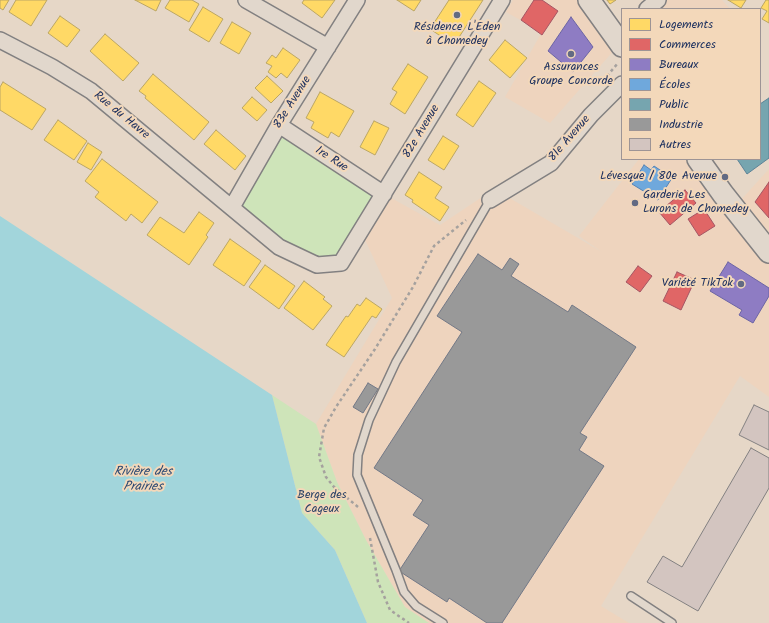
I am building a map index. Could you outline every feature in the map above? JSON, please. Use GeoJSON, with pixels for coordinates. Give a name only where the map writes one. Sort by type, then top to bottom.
{"type":"FeatureCollection","features":[{"type":"Feature","properties":{"kind":"street"},"geometry":{"type":"LineString","coordinates":[[246,0],[328,47]]}},
{"type":"Feature","properties":{"kind":"street","name":"83e Avenue"},"geometry":{"type":"LineString","coordinates":[[232,207],[279,125],[357,0]]}},
{"type":"Feature","properties":{"kind":"street","name":"82e Avenue"},"geometry":{"type":"LineString","coordinates":[[342,263],[502,0]]}},
{"type":"Feature","properties":{"kind":"street"},"geometry":{"type":"LineString","coordinates":[[589,0],[620,37]]}},
{"type":"Feature","properties":{"kind":"street"},"geometry":{"type":"LineString","coordinates":[[648,8],[658,0]]}},
{"type":"Feature","properties":{"kind":"street","name":"Rue du Havre"},"geometry":{"type":"LineString","coordinates":[[0,40],[52,67],[91,91],[232,207],[278,247],[317,265],[342,263]]}},
{"type":"Feature","properties":{"kind":"street","name":"81e Avenue"},"geometry":{"type":"LineString","coordinates":[[490,200],[551,163],[591,115],[621,85]]}},
{"type":"Feature","properties":{"kind":"street","name":"1re Rue"},"geometry":{"type":"LineString","coordinates":[[279,125],[384,194]]}},
{"type":"Feature","properties":{"kind":"street"},"geometry":{"type":"LineString","coordinates":[[699,160],[723,194],[769,252]]}},
{"type":"Feature","properties":{"kind":"lane"},"geometry":{"type":"LineString","coordinates":[[443,623],[416,606],[404,592],[357,475],[358,455],[369,420],[396,362],[490,200]]}},
{"type":"Feature","properties":{"kind":"lane"},"geometry":{"type":"LineString","coordinates":[[631,596],[672,623]]}},
{"type":"Feature","properties":{"kind":"path"},"geometry":{"type":"LineString","coordinates":[[359,508],[334,487],[326,477],[319,457],[324,428],[413,288],[434,246]]}},
{"type":"Feature","properties":{"kind":"path"},"geometry":{"type":"LineString","coordinates":[[370,536],[378,582],[390,610],[409,623]]}},
{"type":"Feature","properties":{"kind":"shaded area"},"geometry":{"type":"Polygon","coordinates":[[[513,0],[581,0],[616,48],[550,123],[505,97],[542,32],[506,12],[513,0]]]}},
{"type":"Feature","properties":{"kind":"shaded area"},"geometry":{"type":"Polygon","coordinates":[[[656,0],[722,0],[729,8],[645,8],[656,0]]]}},
{"type":"Feature","properties":{"kind":"shaded area"},"geometry":{"type":"Polygon","coordinates":[[[638,160],[691,160],[739,202],[769,169],[769,397],[740,376],[601,606],[629,623],[429,623],[405,607],[366,540],[337,482],[316,424],[392,298],[361,231],[384,194],[440,225],[494,189],[602,252],[579,236],[638,160]]]}},
{"type":"Feature","properties":{"kind":"green space"},"geometry":{"type":"Polygon","coordinates":[[[279,125],[384,194],[341,263],[317,265],[232,207],[279,125]]]}},
{"type":"Feature","properties":{"kind":"green space","name":"Berge des Cageux"},"geometry":{"type":"Polygon","coordinates":[[[272,395],[316,424],[337,482],[366,540],[405,607],[429,623],[367,623],[335,550],[302,513],[272,395]]]}},
{"type":"Feature","properties":{"kind":"water","name":"Rivière des Prairies"},"geometry":{"type":"Polygon","coordinates":[[[0,216],[272,395],[302,513],[335,550],[367,623],[0,623],[0,216]]]}},
{"type":"Feature","properties":{"kind":"building: Logements"},"geometry":{"type":"Polygon","coordinates":[[[0,0],[9,0],[3,10],[0,8],[0,0]]]}},
{"type":"Feature","properties":{"kind":"building: Logements"},"geometry":{"type":"Polygon","coordinates":[[[16,0],[47,0],[31,26],[9,12],[16,0]]]}},
{"type":"Feature","properties":{"kind":"building: Logements"},"geometry":{"type":"Polygon","coordinates":[[[135,0],[161,0],[156,11],[135,0]]]}},
{"type":"Feature","properties":{"kind":"building: Logements"},"geometry":{"type":"Polygon","coordinates":[[[170,0],[192,0],[199,4],[189,22],[165,8],[170,0]]]}},
{"type":"Feature","properties":{"kind":"building: Logements"},"geometry":{"type":"Polygon","coordinates":[[[304,0],[335,0],[322,18],[302,3],[304,0]]]}},
{"type":"Feature","properties":{"kind":"building: Logements","name":"Résidence L'Eden à Chomedey"},"geometry":{"type":"Polygon","coordinates":[[[397,0],[421,0],[414,11],[397,0]]]}},
{"type":"Feature","properties":{"kind":"building: Logements","name":"Résidence L'Eden à Chomedey"},"geometry":{"type":"Polygon","coordinates":[[[449,0],[483,0],[454,45],[430,29],[449,0]]]}},
{"type":"Feature","properties":{"kind":"building: Logements"},"geometry":{"type":"Polygon","coordinates":[[[607,0],[616,0],[610,4],[607,0]]]}},
{"type":"Feature","properties":{"kind":"building: Logements"},"geometry":{"type":"Polygon","coordinates":[[[728,0],[746,0],[741,8],[728,0]]]}},
{"type":"Feature","properties":{"kind":"building: Logements"},"geometry":{"type":"Polygon","coordinates":[[[766,0],[769,0],[769,23],[762,19],[767,11],[761,8],[766,0]]]}},
{"type":"Feature","properties":{"kind":"building: Logements"},"geometry":{"type":"Polygon","coordinates":[[[203,7],[223,19],[209,42],[189,30],[203,7]]]}},
{"type":"Feature","properties":{"kind":"building: Logements"},"geometry":{"type":"Polygon","coordinates":[[[60,16],[80,30],[67,47],[48,33],[60,16]]]}},
{"type":"Feature","properties":{"kind":"building: Logements"},"geometry":{"type":"Polygon","coordinates":[[[232,22],[251,33],[239,54],[220,43],[232,22]]]}},
{"type":"Feature","properties":{"kind":"building: Logements"},"geometry":{"type":"Polygon","coordinates":[[[105,34],[139,63],[123,81],[90,51],[105,34]]]}},
{"type":"Feature","properties":{"kind":"building: Logements"},"geometry":{"type":"Polygon","coordinates":[[[505,40],[527,58],[510,78],[489,60],[505,40]]]}},
{"type":"Feature","properties":{"kind":"building: Logements"},"geometry":{"type":"Polygon","coordinates":[[[283,48],[300,60],[287,78],[281,73],[276,78],[268,72],[272,66],[266,63],[272,55],[276,58],[283,48]]]}},
{"type":"Feature","properties":{"kind":"building: Logements"},"geometry":{"type":"Polygon","coordinates":[[[408,64],[428,77],[405,114],[390,104],[397,92],[392,89],[408,64]]]}},
{"type":"Feature","properties":{"kind":"building: Logements"},"geometry":{"type":"Polygon","coordinates":[[[153,74],[209,122],[194,140],[145,98],[146,96],[139,91],[153,74]]]}},
{"type":"Feature","properties":{"kind":"building: Logements"},"geometry":{"type":"Polygon","coordinates":[[[267,76],[283,91],[271,103],[255,88],[267,76]]]}},
{"type":"Feature","properties":{"kind":"building: Logements"},"geometry":{"type":"Polygon","coordinates":[[[479,81],[496,93],[473,127],[456,115],[479,81]]]}},
{"type":"Feature","properties":{"kind":"building: Logements"},"geometry":{"type":"Polygon","coordinates":[[[3,82],[46,109],[32,130],[0,110],[0,87],[3,82]]]}},
{"type":"Feature","properties":{"kind":"building: Logements"},"geometry":{"type":"Polygon","coordinates":[[[320,92],[354,111],[339,137],[331,132],[328,138],[311,128],[314,122],[306,118],[320,92]]]}},
{"type":"Feature","properties":{"kind":"building: Logements"},"geometry":{"type":"Polygon","coordinates":[[[252,97],[267,110],[257,121],[242,108],[252,97]]]}},
{"type":"Feature","properties":{"kind":"building: Logements"},"geometry":{"type":"Polygon","coordinates":[[[58,120],[87,141],[74,160],[44,140],[58,120]]]}},
{"type":"Feature","properties":{"kind":"building: Logements"},"geometry":{"type":"Polygon","coordinates":[[[374,121],[389,128],[375,155],[360,147],[374,121]]]}},
{"type":"Feature","properties":{"kind":"building: Logements"},"geometry":{"type":"Polygon","coordinates":[[[216,130],[246,156],[235,170],[204,144],[216,130]]]}},
{"type":"Feature","properties":{"kind":"building: Logements"},"geometry":{"type":"Polygon","coordinates":[[[443,136],[459,146],[444,170],[428,160],[443,136]]]}},
{"type":"Feature","properties":{"kind":"building: Logements"},"geometry":{"type":"Polygon","coordinates":[[[88,143],[102,152],[91,170],[77,162],[88,143]]]}},
{"type":"Feature","properties":{"kind":"building: Logements"},"geometry":{"type":"Polygon","coordinates":[[[102,159],[158,202],[142,223],[131,214],[126,221],[95,197],[99,192],[85,181],[102,159]]]}},
{"type":"Feature","properties":{"kind":"building: Logements"},"geometry":{"type":"Polygon","coordinates":[[[419,172],[442,187],[435,198],[449,207],[440,221],[412,202],[413,200],[405,195],[419,172]]]}},
{"type":"Feature","properties":{"kind":"building: Logements"},"geometry":{"type":"Polygon","coordinates":[[[199,212],[214,223],[206,235],[208,237],[189,265],[147,235],[160,217],[184,233],[199,212]]]}},
{"type":"Feature","properties":{"kind":"building: Logements"},"geometry":{"type":"Polygon","coordinates":[[[230,239],[261,261],[244,286],[213,265],[230,239]]]}},
{"type":"Feature","properties":{"kind":"building: Logements"},"geometry":{"type":"Polygon","coordinates":[[[265,265],[295,286],[279,309],[249,287],[265,265]]]}},
{"type":"Feature","properties":{"kind":"building: Logements"},"geometry":{"type":"Polygon","coordinates":[[[304,281],[325,297],[323,299],[332,306],[313,330],[284,308],[304,281]]]}},
{"type":"Feature","properties":{"kind":"building: Logements"},"geometry":{"type":"Polygon","coordinates":[[[366,298],[382,309],[376,318],[372,316],[344,357],[326,345],[346,316],[348,317],[357,304],[360,306],[366,298]]]}},
{"type":"Feature","properties":{"kind":"building: Commerces"},"geometry":{"type":"Polygon","coordinates":[[[534,0],[542,0],[558,11],[542,35],[521,20],[534,0]]]}},
{"type":"Feature","properties":{"kind":"building: Commerces"},"geometry":{"type":"Polygon","coordinates":[[[769,182],[769,218],[755,202],[769,182]]]}},
{"type":"Feature","properties":{"kind":"building: Commerces"},"geometry":{"type":"Polygon","coordinates":[[[685,190],[696,203],[670,225],[659,212],[685,190]]]}},
{"type":"Feature","properties":{"kind":"building: Commerces"},"geometry":{"type":"Polygon","coordinates":[[[704,209],[715,226],[699,236],[688,219],[704,209]]]}},
{"type":"Feature","properties":{"kind":"building: Commerces"},"geometry":{"type":"Polygon","coordinates":[[[638,266],[652,276],[640,292],[626,282],[638,266]]]}},
{"type":"Feature","properties":{"kind":"building: Commerces"},"geometry":{"type":"Polygon","coordinates":[[[677,272],[695,280],[681,310],[663,301],[677,272]]]}},
{"type":"Feature","properties":{"kind":"building: Bureaux"},"geometry":{"type":"Polygon","coordinates":[[[571,17],[593,47],[573,72],[548,51],[571,17]]]}},
{"type":"Feature","properties":{"kind":"building: Bureaux"},"geometry":{"type":"Polygon","coordinates":[[[728,262],[769,288],[769,296],[753,323],[739,315],[742,310],[710,291],[728,262]]]}},
{"type":"Feature","properties":{"kind":"building: Écoles"},"geometry":{"type":"Polygon","coordinates":[[[644,165],[651,170],[654,166],[672,178],[658,200],[632,184],[644,165]]]}},
{"type":"Feature","properties":{"kind":"building: Public"},"geometry":{"type":"Polygon","coordinates":[[[769,98],[769,158],[747,174],[738,160],[761,160],[761,103],[769,98]]]}},
{"type":"Feature","properties":{"kind":"building: Industrie"},"geometry":{"type":"Polygon","coordinates":[[[478,254],[502,270],[510,258],[519,264],[511,276],[568,312],[572,305],[636,347],[580,433],[587,437],[579,450],[604,466],[502,623],[487,623],[449,598],[447,602],[399,571],[429,525],[413,515],[423,500],[374,468],[462,332],[437,316],[478,254]]]}},
{"type":"Feature","properties":{"kind":"building: Industrie"},"geometry":{"type":"Polygon","coordinates":[[[368,383],[378,389],[363,413],[353,407],[368,383]]]}},
{"type":"Feature","properties":{"kind":"building: Autres"},"geometry":{"type":"Polygon","coordinates":[[[754,405],[769,412],[769,450],[739,435],[754,405]]]}},
{"type":"Feature","properties":{"kind":"building: Autres"},"geometry":{"type":"Polygon","coordinates":[[[751,448],[769,458],[769,488],[698,611],[647,582],[663,556],[682,567],[751,448]]]}},
{"type":"Feature","properties":{"kind":"place","name":"Résidence L'Eden à Chomedey"},"geometry":{"type":"Point","coordinates":[457,15]}},
{"type":"Feature","properties":{"kind":"place","name":"Assurances Groupe Concorde"},"geometry":{"type":"Point","coordinates":[571,54]}},
{"type":"Feature","properties":{"kind":"place","name":"Lévesque / 80e Avenue"},"geometry":{"type":"Point","coordinates":[725,177]}},
{"type":"Feature","properties":{"kind":"place","name":"Garderie Les Lurons de Chomedey"},"geometry":{"type":"Point","coordinates":[635,203]}},
{"type":"Feature","properties":{"kind":"place","name":"Variété TikTok"},"geometry":{"type":"Point","coordinates":[741,284]}}]}
